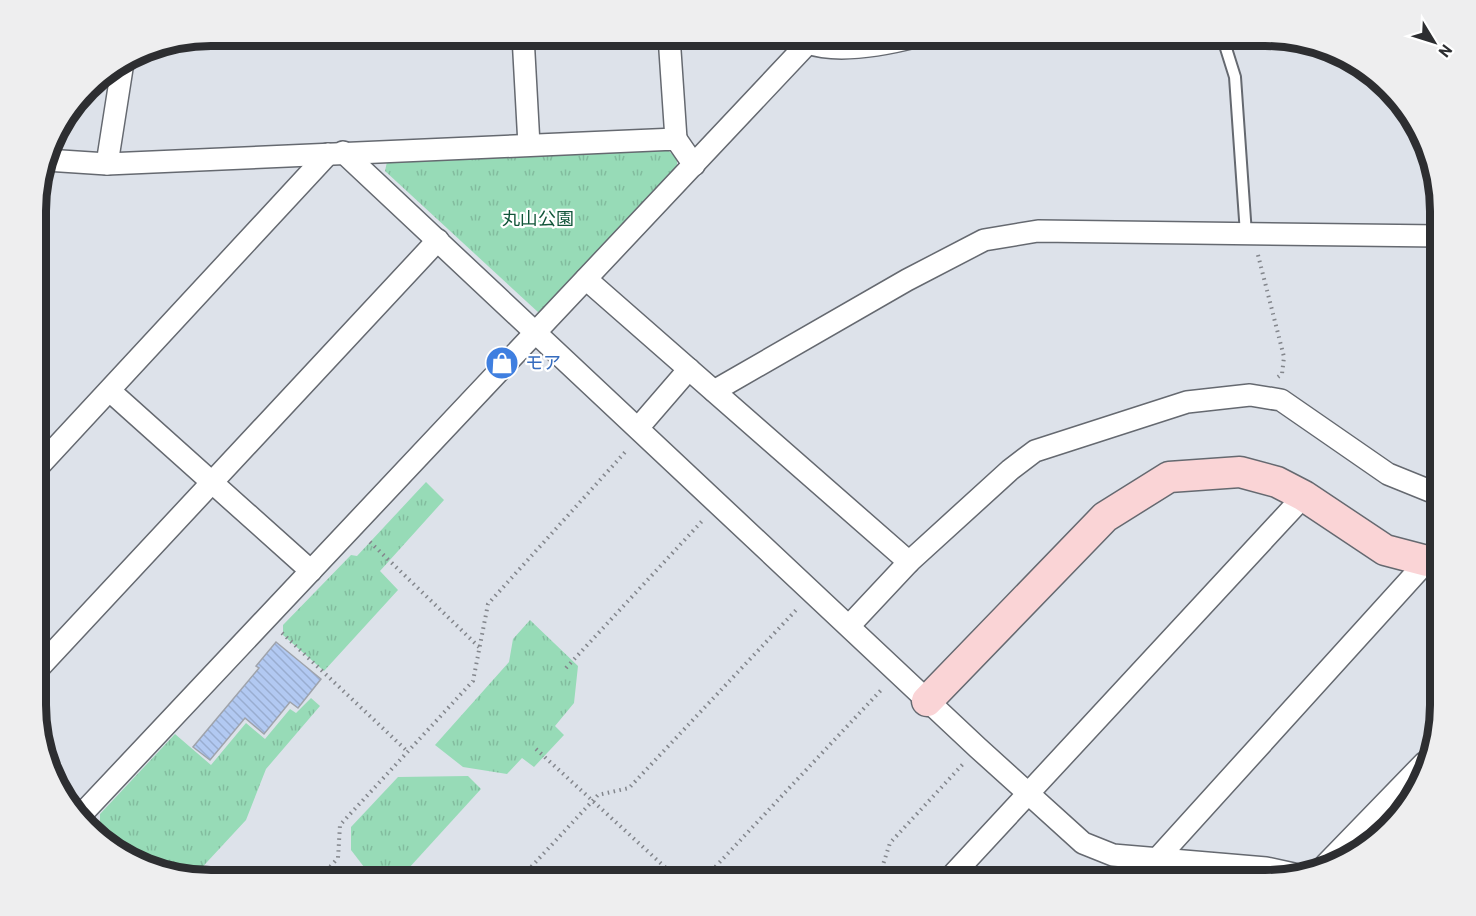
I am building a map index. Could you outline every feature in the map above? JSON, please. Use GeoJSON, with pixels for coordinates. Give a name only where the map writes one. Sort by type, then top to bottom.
{"type":"FeatureCollection","features":[{"type":"Feature","properties":{"kind":"street"},"geometry":{"type":"LineString","coordinates":[[524,47],[529,146]]}},
{"type":"Feature","properties":{"kind":"street"},"geometry":{"type":"LineString","coordinates":[[670,47],[676,139],[694,165]]}},
{"type":"Feature","properties":{"kind":"street"},"geometry":{"type":"LineString","coordinates":[[86,810],[694,165],[802,47]]}},
{"type":"Feature","properties":{"kind":"street"},"geometry":{"type":"LineString","coordinates":[[820,47],[823,49],[847,47]]}},
{"type":"Feature","properties":{"kind":"street"},"geometry":{"type":"LineString","coordinates":[[107,164],[121,73]]}},
{"type":"Feature","properties":{"kind":"street"},"geometry":{"type":"LineString","coordinates":[[54,161],[107,164],[676,139]]}},
{"type":"Feature","properties":{"kind":"street"},"geometry":{"type":"LineString","coordinates":[[336,153],[438,240],[927,701],[1083,843],[1113,855],[1271,869]]}},
{"type":"Feature","properties":{"kind":"street"},"geometry":{"type":"LineString","coordinates":[[47,458],[336,153]]}},
{"type":"Feature","properties":{"kind":"street"},"geometry":{"type":"LineString","coordinates":[[714,391],[907,280],[984,240],[1038,231],[1429,236]]}},
{"type":"Feature","properties":{"kind":"street"},"geometry":{"type":"LineString","coordinates":[[47,660],[438,240]]}},
{"type":"Feature","properties":{"kind":"street"},"geometry":{"type":"LineString","coordinates":[[586,279],[909,562]]}},
{"type":"Feature","properties":{"kind":"street"},"geometry":{"type":"LineString","coordinates":[[641,430],[689,369]]}},
{"type":"Feature","properties":{"kind":"street"},"geometry":{"type":"LineString","coordinates":[[110,391],[311,571]]}},
{"type":"Feature","properties":{"kind":"street"},"geometry":{"type":"LineString","coordinates":[[849,626],[909,562],[1010,470],[1035,451],[1187,402],[1250,395],[1281,400],[1388,474],[1429,491]]}},
{"type":"Feature","properties":{"kind":"street"},"geometry":{"type":"LineString","coordinates":[[927,701],[1105,517],[1169,477],[1240,472],[1277,482],[1304,496],[1385,549],[1429,560]]}},
{"type":"Feature","properties":{"kind":"street"},"geometry":{"type":"LineString","coordinates":[[958,869],[1304,496]]}},
{"type":"Feature","properties":{"kind":"street"},"geometry":{"type":"LineString","coordinates":[[1156,860],[1429,565]]}},
{"type":"Feature","properties":{"kind":"street"},"geometry":{"type":"LineString","coordinates":[[1336,854],[1415,772]]}},
{"type":"Feature","properties":{"kind":"lane"},"geometry":{"type":"LineString","coordinates":[[1226,47],[1235,77],[1249,234]]}},
{"type":"Feature","properties":{"kind":"path"},"geometry":{"type":"LineString","coordinates":[[1249,234],[1284,357],[1282,374],[1271,381]]}},
{"type":"Feature","properties":{"kind":"path"},"geometry":{"type":"LineString","coordinates":[[327,870],[338,858],[340,825],[473,681],[488,604],[641,430]]}},
{"type":"Feature","properties":{"kind":"path"},"geometry":{"type":"LineString","coordinates":[[566,668],[719,503]]}},
{"type":"Feature","properties":{"kind":"path"},"geometry":{"type":"LineString","coordinates":[[353,526],[480,648]]}},
{"type":"Feature","properties":{"kind":"path"},"geometry":{"type":"LineString","coordinates":[[529,870],[598,795],[629,788],[813,592]]}},
{"type":"Feature","properties":{"kind":"path"},"geometry":{"type":"LineString","coordinates":[[266,618],[408,752]]}},
{"type":"Feature","properties":{"kind":"path"},"geometry":{"type":"LineString","coordinates":[[713,870],[898,672]]}},
{"type":"Feature","properties":{"kind":"path"},"geometry":{"type":"LineString","coordinates":[[881,869],[890,843],[978,748]]}},
{"type":"Feature","properties":{"kind":"path"},"geometry":{"type":"LineString","coordinates":[[536,749],[668,870]]}},
{"type":"Feature","properties":{"kind":"green space","name":"丸山公園"},"geometry":{"type":"Polygon","coordinates":[[[665,148],[677,158],[677,171],[545,310],[539,313],[385,171],[388,157],[665,148]]]}},
{"type":"Feature","properties":{"kind":"green space"},"geometry":{"type":"Polygon","coordinates":[[[426,482],[444,500],[380,571],[398,590],[324,671],[283,635],[283,625],[351,555],[357,556],[426,482]]]}},
{"type":"Feature","properties":{"kind":"green space"},"geometry":{"type":"Polygon","coordinates":[[[530,620],[578,666],[574,703],[555,726],[564,735],[534,767],[522,758],[507,774],[463,767],[435,745],[509,662],[513,639],[530,620]]]}},
{"type":"Feature","properties":{"kind":"green space"},"geometry":{"type":"Polygon","coordinates":[[[311,698],[320,706],[266,769],[246,820],[201,869],[158,861],[138,853],[100,826],[100,814],[175,734],[211,765],[246,723],[265,739],[290,709],[296,713],[311,698]]]}},
{"type":"Feature","properties":{"kind":"green space"},"geometry":{"type":"Polygon","coordinates":[[[468,776],[481,789],[407,870],[366,870],[351,850],[351,827],[398,777],[468,776]]]}},
{"type":"Feature","properties":{"kind":"building"},"geometry":{"type":"Polygon","coordinates":[[[276,642],[321,679],[298,708],[290,702],[264,734],[245,718],[210,760],[193,747],[259,668],[256,666],[276,642]]]}},
{"type":"Feature","properties":{"kind":"place","name":"モア"},"geometry":{"type":"Point","coordinates":[502,363]}}]}
